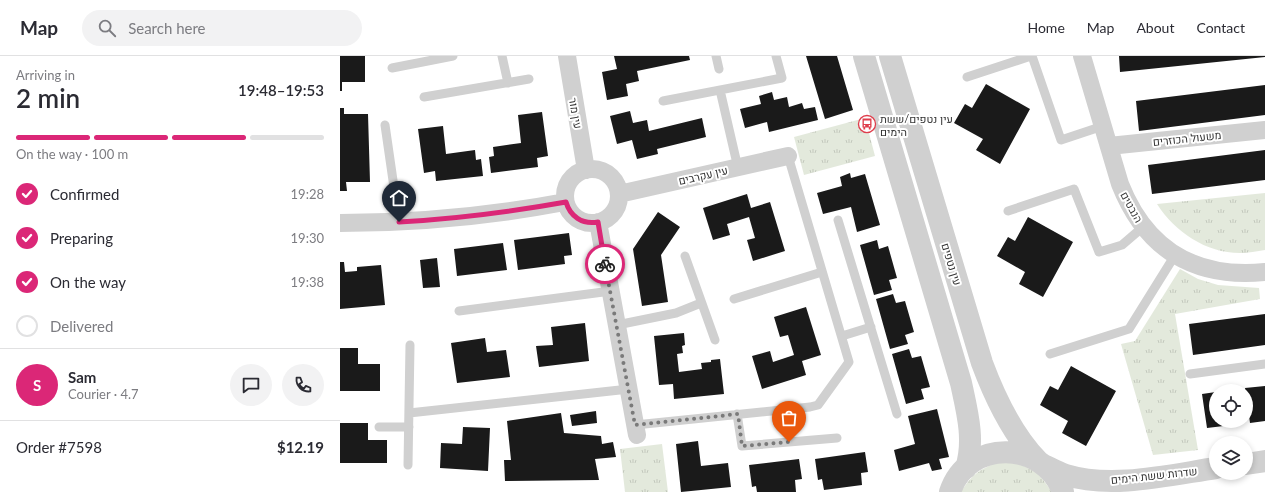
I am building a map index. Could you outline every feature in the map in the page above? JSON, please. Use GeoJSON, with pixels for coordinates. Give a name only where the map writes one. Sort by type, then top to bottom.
{"type":"FeatureCollection","features":[{"type":"Feature","properties":{"kind":"street","name":"עין מור"},"geometry":{"type":"LineString","coordinates":[[567,56],[586,170]]}},
{"type":"Feature","properties":{"kind":"street"},"geometry":{"type":"LineString","coordinates":[[864,56],[961,383],[970,432],[970,456],[958,480],[934,492]]}},
{"type":"Feature","properties":{"kind":"street","name":"עין נטפים"},"geometry":{"type":"LineString","coordinates":[[890,56],[984,369],[1011,425],[1026,447],[1058,481],[1063,492]]}},
{"type":"Feature","properties":{"kind":"street","name":"הנבטים"},"geometry":{"type":"LineString","coordinates":[[1082,56],[1126,199],[1143,227],[1175,255],[1198,267],[1234,274],[1265,272]]}},
{"type":"Feature","properties":{"kind":"street","name":"משעול הכוזרים"},"geometry":{"type":"LineString","coordinates":[[1109,146],[1265,130]]}},
{"type":"Feature","properties":{"kind":"street","name":"עין עקרבים"},"geometry":{"type":"LineString","coordinates":[[619,194],[788,156]]}},
{"type":"Feature","properties":{"kind":"street"},"geometry":{"type":"LineString","coordinates":[[598,169],[606,173],[615,182],[619,194],[618,202],[613,214],[598,222],[586,222],[578,219],[569,210],[566,202],[566,190],[569,182],[578,172],[586,170],[598,169]]}},
{"type":"Feature","properties":{"kind":"street"},"geometry":{"type":"LineString","coordinates":[[340,223],[399,222],[495,214],[566,202]]}},
{"type":"Feature","properties":{"kind":"street"},"geometry":{"type":"LineString","coordinates":[[598,222],[636,430]]}},
{"type":"Feature","properties":{"kind":"street","name":"שדרות ששת הימים"},"geometry":{"type":"LineString","coordinates":[[958,480],[976,460],[985,456],[1003,452],[1021,454],[1064,475],[1106,481],[1141,479],[1209,469]]}},
{"type":"Feature","properties":{"kind":"street"},"geometry":{"type":"LineString","coordinates":[[1253,463],[1265,461]]}},
{"type":"Feature","properties":{"kind":"lane"},"geometry":{"type":"LineString","coordinates":[[392,68],[415,60],[453,56]]}},
{"type":"Feature","properties":{"kind":"lane"},"geometry":{"type":"LineString","coordinates":[[502,56],[508,83]]}},
{"type":"Feature","properties":{"kind":"lane"},"geometry":{"type":"LineString","coordinates":[[716,56],[719,70]]}},
{"type":"Feature","properties":{"kind":"lane"},"geometry":{"type":"LineString","coordinates":[[663,101],[782,78],[776,56]]}},
{"type":"Feature","properties":{"kind":"lane"},"geometry":{"type":"LineString","coordinates":[[967,77],[1032,56],[1061,140],[1103,126]]}},
{"type":"Feature","properties":{"kind":"lane"},"geometry":{"type":"LineString","coordinates":[[424,97],[529,80]]}},
{"type":"Feature","properties":{"kind":"lane"},"geometry":{"type":"LineString","coordinates":[[720,90],[738,168]]}},
{"type":"Feature","properties":{"kind":"lane"},"geometry":{"type":"LineString","coordinates":[[385,125],[399,222]]}},
{"type":"Feature","properties":{"kind":"lane"},"geometry":{"type":"LineString","coordinates":[[636,430],[738,414],[810,407],[818,404],[849,362],[788,156]]}},
{"type":"Feature","properties":{"kind":"lane"},"geometry":{"type":"LineString","coordinates":[[1008,211],[1074,189],[1099,252],[1122,245],[1143,227]]}},
{"type":"Feature","properties":{"kind":"lane"},"geometry":{"type":"LineString","coordinates":[[838,220],[897,414]]}},
{"type":"Feature","properties":{"kind":"lane"},"geometry":{"type":"LineString","coordinates":[[1050,354],[1129,329],[1175,255]]}},
{"type":"Feature","properties":{"kind":"lane"},"geometry":{"type":"LineString","coordinates":[[684,256],[715,340]]}},
{"type":"Feature","properties":{"kind":"lane"},"geometry":{"type":"LineString","coordinates":[[734,299],[822,272]]}},
{"type":"Feature","properties":{"kind":"lane"},"geometry":{"type":"LineString","coordinates":[[459,311],[611,291]]}},
{"type":"Feature","properties":{"kind":"lane"},"geometry":{"type":"LineString","coordinates":[[617,325],[676,314],[701,303]]}},
{"type":"Feature","properties":{"kind":"lane"},"geometry":{"type":"LineString","coordinates":[[842,336],[870,327]]}},
{"type":"Feature","properties":{"kind":"lane"},"geometry":{"type":"LineString","coordinates":[[408,465],[410,345]]}},
{"type":"Feature","properties":{"kind":"lane"},"geometry":{"type":"LineString","coordinates":[[1190,374],[1265,364]]}},
{"type":"Feature","properties":{"kind":"lane"},"geometry":{"type":"LineString","coordinates":[[409,413],[629,389]]}},
{"type":"Feature","properties":{"kind":"lane"},"geometry":{"type":"LineString","coordinates":[[738,414],[742,446],[836,438]]}},
{"type":"Feature","properties":{"kind":"lane"},"geometry":{"type":"LineString","coordinates":[[379,428],[409,427]]}},
{"type":"Feature","properties":{"kind":"green space"},"geometry":{"type":"Polygon","coordinates":[[[865,118],[875,156],[804,175],[794,137],[865,118]]]}},
{"type":"Feature","properties":{"kind":"green space"},"geometry":{"type":"Polygon","coordinates":[[[1265,193],[1265,250],[1246,253],[1227,252],[1215,249],[1192,239],[1182,232],[1164,214],[1157,204],[1265,193]]]}},
{"type":"Feature","properties":{"kind":"green space"},"geometry":{"type":"Polygon","coordinates":[[[1180,269],[1198,279],[1218,285],[1259,288],[1260,299],[1175,314],[1198,450],[1153,455],[1121,344],[1135,341],[1180,269]]]}},
{"type":"Feature","properties":{"kind":"green space"},"geometry":{"type":"Polygon","coordinates":[[[662,444],[668,492],[625,492],[620,449],[662,444]]]}},
{"type":"Feature","properties":{"kind":"green space"},"geometry":{"type":"Polygon","coordinates":[[[996,463],[1019,463],[1039,474],[1052,492],[961,492],[976,474],[984,468],[996,463]]]}},
{"type":"Feature","properties":{"kind":"building"},"geometry":{"type":"Polygon","coordinates":[[[340,56],[365,56],[365,82],[342,82],[342,91],[340,91],[340,56]]]}},
{"type":"Feature","properties":{"kind":"building"},"geometry":{"type":"Polygon","coordinates":[[[614,56],[689,56],[690,60],[637,71],[639,81],[626,84],[628,96],[607,100],[602,72],[617,69],[614,56]]]}},
{"type":"Feature","properties":{"kind":"building"},"geometry":{"type":"Polygon","coordinates":[[[806,56],[837,56],[853,110],[825,119],[806,56]]]}},
{"type":"Feature","properties":{"kind":"building"},"geometry":{"type":"Polygon","coordinates":[[[1119,56],[1265,56],[1265,57],[1120,72],[1119,56]]]}},
{"type":"Feature","properties":{"kind":"building"},"geometry":{"type":"Polygon","coordinates":[[[986,84],[1030,109],[1000,164],[976,150],[983,139],[954,123],[965,104],[972,108],[986,84]]]}},
{"type":"Feature","properties":{"kind":"building"},"geometry":{"type":"Polygon","coordinates":[[[1265,85],[1265,115],[1139,131],[1136,101],[1265,85]]]}},
{"type":"Feature","properties":{"kind":"building"},"geometry":{"type":"Polygon","coordinates":[[[772,92],[774,100],[787,97],[789,107],[802,103],[804,109],[815,107],[818,120],[769,132],[767,122],[745,128],[740,109],[761,104],[759,96],[772,92]]]}},
{"type":"Feature","properties":{"kind":"building"},"geometry":{"type":"Polygon","coordinates":[[[340,108],[344,108],[344,114],[368,114],[370,182],[346,182],[347,191],[340,191],[340,108]]]}},
{"type":"Feature","properties":{"kind":"building"},"geometry":{"type":"Polygon","coordinates":[[[630,111],[633,123],[647,120],[649,131],[702,118],[706,137],[657,149],[658,154],[637,159],[632,140],[617,144],[610,116],[630,111]]]}},
{"type":"Feature","properties":{"kind":"building"},"geometry":{"type":"Polygon","coordinates":[[[542,112],[548,156],[537,158],[538,167],[491,173],[489,157],[494,156],[493,147],[521,143],[518,115],[542,112]]]}},
{"type":"Feature","properties":{"kind":"building"},"geometry":{"type":"Polygon","coordinates":[[[443,126],[446,154],[475,150],[476,160],[481,159],[483,176],[436,181],[435,171],[424,173],[418,129],[443,126]]]}},
{"type":"Feature","properties":{"kind":"building"},"geometry":{"type":"Polygon","coordinates":[[[1265,150],[1265,180],[1152,194],[1148,165],[1265,150]]]}},
{"type":"Feature","properties":{"kind":"building"},"geometry":{"type":"Polygon","coordinates":[[[850,173],[851,178],[865,174],[880,225],[857,232],[851,207],[823,214],[817,193],[842,186],[840,177],[850,173]]]}},
{"type":"Feature","properties":{"kind":"building"},"geometry":{"type":"Polygon","coordinates":[[[747,194],[751,208],[770,202],[785,251],[753,261],[747,240],[755,238],[749,217],[727,224],[730,235],[713,240],[703,208],[747,194]]]}},
{"type":"Feature","properties":{"kind":"building"},"geometry":{"type":"Polygon","coordinates":[[[658,212],[680,227],[661,255],[668,302],[642,306],[633,249],[658,212]]]}},
{"type":"Feature","properties":{"kind":"building"},"geometry":{"type":"Polygon","coordinates":[[[1028,217],[1073,242],[1043,297],[1019,284],[1025,272],[997,256],[1008,237],[1015,241],[1028,217]]]}},
{"type":"Feature","properties":{"kind":"building"},"geometry":{"type":"Polygon","coordinates":[[[569,233],[572,255],[564,256],[565,264],[518,270],[514,240],[569,233]]]}},
{"type":"Feature","properties":{"kind":"building"},"geometry":{"type":"Polygon","coordinates":[[[877,240],[879,249],[888,246],[897,278],[889,280],[892,290],[874,295],[860,245],[877,240]]]}},
{"type":"Feature","properties":{"kind":"building"},"geometry":{"type":"Polygon","coordinates":[[[503,243],[507,270],[457,276],[454,249],[503,243]]]}},
{"type":"Feature","properties":{"kind":"building"},"geometry":{"type":"Polygon","coordinates":[[[437,258],[440,287],[423,288],[420,260],[437,258]]]}},
{"type":"Feature","properties":{"kind":"building"},"geometry":{"type":"Polygon","coordinates":[[[340,262],[344,262],[345,272],[357,271],[357,267],[381,265],[385,305],[340,309],[340,262]]]}},
{"type":"Feature","properties":{"kind":"building"},"geometry":{"type":"Polygon","coordinates":[[[893,294],[896,303],[905,301],[914,332],[905,335],[908,344],[890,349],[876,299],[893,294]]]}},
{"type":"Feature","properties":{"kind":"building"},"geometry":{"type":"Polygon","coordinates":[[[806,307],[821,355],[802,361],[806,375],[762,389],[752,356],[770,351],[773,362],[794,355],[788,335],[780,337],[774,317],[806,307]]]}},
{"type":"Feature","properties":{"kind":"building"},"geometry":{"type":"Polygon","coordinates":[[[1265,314],[1265,345],[1193,355],[1189,324],[1265,314]]]}},
{"type":"Feature","properties":{"kind":"building"},"geometry":{"type":"Polygon","coordinates":[[[585,323],[589,361],[539,367],[536,346],[553,345],[551,327],[585,323]]]}},
{"type":"Feature","properties":{"kind":"building"},"geometry":{"type":"Polygon","coordinates":[[[684,333],[685,345],[682,346],[683,353],[677,354],[679,372],[702,369],[701,363],[720,359],[724,394],[674,399],[673,384],[659,385],[654,336],[684,333]]]}},
{"type":"Feature","properties":{"kind":"building"},"geometry":{"type":"Polygon","coordinates":[[[485,338],[487,352],[506,350],[510,377],[457,383],[451,343],[485,338]]]}},
{"type":"Feature","properties":{"kind":"building"},"geometry":{"type":"Polygon","coordinates":[[[340,348],[358,348],[358,364],[380,364],[380,391],[340,391],[340,348]]]}},
{"type":"Feature","properties":{"kind":"building"},"geometry":{"type":"Polygon","coordinates":[[[909,349],[912,358],[921,356],[930,387],[921,389],[924,399],[906,404],[892,354],[909,349]]]}},
{"type":"Feature","properties":{"kind":"building"},"geometry":{"type":"Polygon","coordinates":[[[1071,366],[1116,391],[1086,446],[1062,433],[1068,421],[1040,405],[1050,386],[1058,390],[1071,366]]]}},
{"type":"Feature","properties":{"kind":"building"},"geometry":{"type":"Polygon","coordinates":[[[1265,386],[1265,421],[1253,423],[1253,387],[1265,386]]]}},
{"type":"Feature","properties":{"kind":"building"},"geometry":{"type":"Polygon","coordinates":[[[1209,393],[1209,428],[1207,428],[1202,394],[1209,393]]]}},
{"type":"Feature","properties":{"kind":"building"},"geometry":{"type":"Polygon","coordinates":[[[937,409],[949,457],[939,459],[942,469],[932,471],[929,463],[899,471],[894,450],[915,444],[908,416],[937,409]]]}},
{"type":"Feature","properties":{"kind":"building"},"geometry":{"type":"Polygon","coordinates":[[[596,411],[597,423],[572,426],[570,415],[596,411]]]}},
{"type":"Feature","properties":{"kind":"building"},"geometry":{"type":"Polygon","coordinates":[[[561,413],[564,433],[601,436],[602,444],[613,442],[616,457],[595,459],[599,480],[505,481],[504,460],[511,460],[507,421],[561,413]]]}},
{"type":"Feature","properties":{"kind":"building"},"geometry":{"type":"Polygon","coordinates":[[[340,423],[368,423],[368,440],[387,440],[387,463],[340,463],[340,423]]]}},
{"type":"Feature","properties":{"kind":"building"},"geometry":{"type":"Polygon","coordinates":[[[463,427],[490,428],[488,471],[440,468],[441,443],[462,444],[463,427]]]}},
{"type":"Feature","properties":{"kind":"building"},"geometry":{"type":"Polygon","coordinates":[[[698,441],[701,466],[728,463],[731,487],[681,492],[676,444],[698,441]]]}},
{"type":"Feature","properties":{"kind":"building"},"geometry":{"type":"Polygon","coordinates":[[[865,452],[868,472],[861,473],[862,485],[824,490],[822,479],[818,480],[815,459],[865,452]]]}},
{"type":"Feature","properties":{"kind":"building"},"geometry":{"type":"Polygon","coordinates":[[[799,459],[802,479],[795,480],[796,492],[757,492],[756,486],[752,487],[749,465],[799,459]]]}},
{"type":"Feature","properties":{"kind":"way so far"},"geometry":{"type":"LineString","coordinates":[[605,264],[635,425],[738,414],[742,446],[789,442]]}},
{"type":"Feature","properties":{"kind":"place","name":"עין נטפים/ששת הימים"},"geometry":{"type":"Point","coordinates":[867,124]}},
{"type":"Feature","properties":{"kind":"route"},"geometry":{"type":"LineString","coordinates":[[399,222],[495,214],[566,202],[569,210],[578,219],[586,222],[598,222],[605,264]]}}]}
